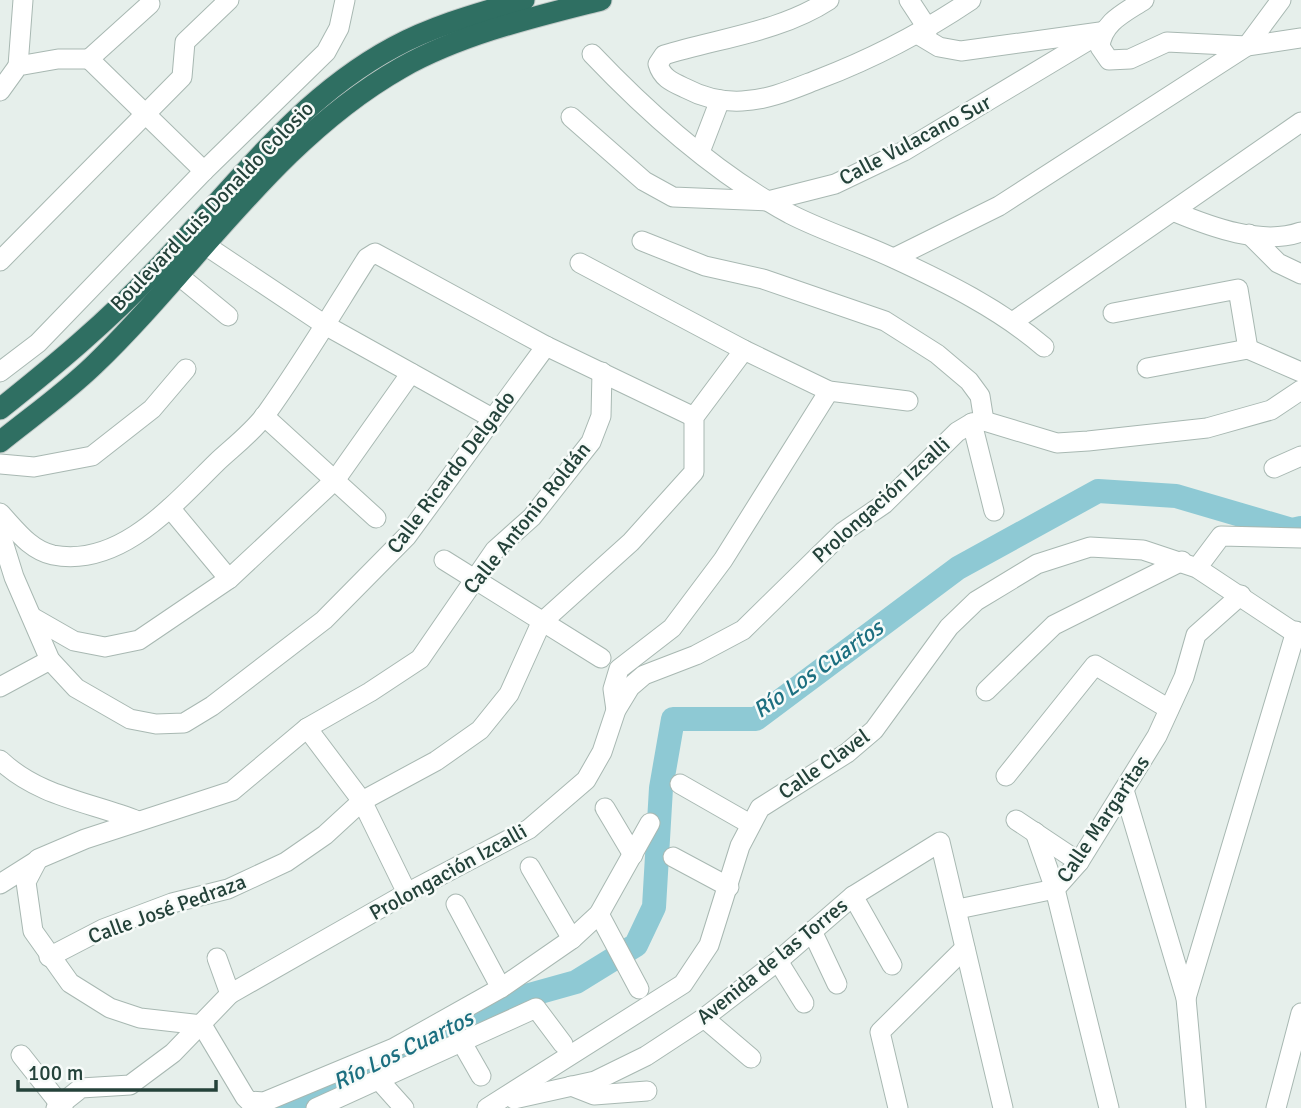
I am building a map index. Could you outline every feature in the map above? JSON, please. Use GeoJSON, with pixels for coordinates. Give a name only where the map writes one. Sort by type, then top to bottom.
{"type":"FeatureCollection","features":[{"type":"Feature","properties":{"kind":"highway","name":"Boulevard Luis Donaldo Colosio"},"geometry":{"type":"LineString","coordinates":[[0,409],[74,350],[137,289],[282,131],[338,83],[394,47],[453,21],[524,0]]}},
{"type":"Feature","properties":{"kind":"highway","name":"Boulevard Luis Donaldo Colosio"},"geometry":{"type":"LineString","coordinates":[[0,442],[93,365],[295,149],[350,101],[402,68],[459,42],[601,0]]}},
{"type":"Feature","properties":{"kind":"street"},"geometry":{"type":"LineString","coordinates":[[0,91],[18,66],[23,0]]}},
{"type":"Feature","properties":{"kind":"street"},"geometry":{"type":"LineString","coordinates":[[127,0],[133,19]]}},
{"type":"Feature","properties":{"kind":"street"},"geometry":{"type":"LineString","coordinates":[[0,261],[182,77],[185,42],[229,0]]}},
{"type":"Feature","properties":{"kind":"street"},"geometry":{"type":"LineString","coordinates":[[0,372],[38,343],[204,171],[332,44],[345,0]]}},
{"type":"Feature","properties":{"kind":"street"},"geometry":{"type":"LineString","coordinates":[[830,0],[818,8],[743,36],[664,55],[658,64],[667,79],[720,100],[773,97],[866,61],[924,32],[971,0]]}},
{"type":"Feature","properties":{"kind":"street"},"geometry":{"type":"LineString","coordinates":[[909,0],[924,32],[939,47],[961,51],[1048,36],[1104,32],[1100,47],[1103,55],[1118,61],[1130,59],[1167,42],[1247,46],[1301,38]]}},
{"type":"Feature","properties":{"kind":"street","name":"Calle Vulacano Sur"},"geometry":{"type":"LineString","coordinates":[[571,117],[644,181],[673,197],[768,201],[835,184],[904,151],[1104,32],[1112,21],[1144,0]]}},
{"type":"Feature","properties":{"kind":"street"},"geometry":{"type":"LineString","coordinates":[[894,258],[999,206],[1247,46],[1281,0]]}},
{"type":"Feature","properties":{"kind":"street"},"geometry":{"type":"LineString","coordinates":[[18,66],[58,59],[89,59],[150,4]]}},
{"type":"Feature","properties":{"kind":"street"},"geometry":{"type":"LineString","coordinates":[[592,54],[625,89],[700,152],[768,201],[792,215],[894,258],[1014,321],[1044,347]]}},
{"type":"Feature","properties":{"kind":"street"},"geometry":{"type":"LineString","coordinates":[[89,59],[204,171]]}},
{"type":"Feature","properties":{"kind":"street"},"geometry":{"type":"LineString","coordinates":[[700,152],[720,100]]}},
{"type":"Feature","properties":{"kind":"street"},"geometry":{"type":"LineString","coordinates":[[1014,321],[1175,212],[1301,122]]}},
{"type":"Feature","properties":{"kind":"street"},"geometry":{"type":"LineString","coordinates":[[237,139],[258,158]]}},
{"type":"Feature","properties":{"kind":"street"},"geometry":{"type":"LineString","coordinates":[[1175,212],[1206,225],[1249,234],[1292,235],[1301,232]]}},
{"type":"Feature","properties":{"kind":"street"},"geometry":{"type":"LineString","coordinates":[[1249,234],[1278,262],[1301,274]]}},
{"type":"Feature","properties":{"kind":"street"},"geometry":{"type":"LineString","coordinates":[[642,241],[705,266],[763,279],[885,321],[937,354],[969,382],[980,396],[978,422],[993,511]]}},
{"type":"Feature","properties":{"kind":"street"},"geometry":{"type":"LineString","coordinates":[[205,244],[325,325],[492,418]]}},
{"type":"Feature","properties":{"kind":"street"},"geometry":{"type":"LineString","coordinates":[[0,513],[30,545],[51,554],[72,557],[97,554],[134,536],[170,508],[264,416],[367,258],[376,253],[546,346],[694,418],[744,351]]}},
{"type":"Feature","properties":{"kind":"street"},"geometry":{"type":"LineString","coordinates":[[580,263],[744,351],[829,391],[908,401]]}},
{"type":"Feature","properties":{"kind":"street"},"geometry":{"type":"LineString","coordinates":[[178,275],[228,316]]}},
{"type":"Feature","properties":{"kind":"street"},"geometry":{"type":"LineString","coordinates":[[1113,313],[1238,289],[1248,349]]}},
{"type":"Feature","properties":{"kind":"street","name":"Calle Ricardo Delgado"},"geometry":{"type":"LineString","coordinates":[[0,532],[14,578],[50,660],[76,688],[130,719],[156,724],[184,723],[212,706],[324,620],[407,536],[546,346]]}},
{"type":"Feature","properties":{"kind":"street"},"geometry":{"type":"LineString","coordinates":[[1147,368],[1248,349],[1301,372]]}},
{"type":"Feature","properties":{"kind":"street"},"geometry":{"type":"LineString","coordinates":[[0,464],[34,467],[92,456],[152,409],[186,369]]}},
{"type":"Feature","properties":{"kind":"street","name":"Calle Antonio Roldán"},"geometry":{"type":"LineString","coordinates":[[0,884],[38,859],[138,821],[232,791],[307,728],[370,692],[420,659],[495,550],[533,517],[592,442],[601,415],[602,372]]}},
{"type":"Feature","properties":{"kind":"street"},"geometry":{"type":"LineString","coordinates":[[31,616],[74,641],[105,647],[139,640],[229,579],[336,479],[411,373]]}},
{"type":"Feature","properties":{"kind":"street"},"geometry":{"type":"LineString","coordinates":[[978,422],[1045,441],[1088,441],[1207,428],[1270,410],[1301,390]]}},
{"type":"Feature","properties":{"kind":"street"},"geometry":{"type":"LineString","coordinates":[[616,710],[613,689],[619,669],[672,628],[723,560],[829,391]]}},
{"type":"Feature","properties":{"kind":"street"},"geometry":{"type":"LineString","coordinates":[[264,416],[376,518]]}},
{"type":"Feature","properties":{"kind":"street","name":"Calle José Pedraza"},"geometry":{"type":"LineString","coordinates":[[49,957],[103,929],[173,903],[228,889],[286,862],[325,835],[362,801],[436,761],[480,730],[509,694],[541,623],[631,542],[694,472],[694,418]]}},
{"type":"Feature","properties":{"kind":"street","name":"Prolongación Izcalli"},"geometry":{"type":"LineString","coordinates":[[59,1107],[80,1088],[130,1085],[173,1053],[230,994],[407,892],[529,829],[586,780],[602,752],[616,710],[630,687],[644,675],[696,655],[743,630],[843,531],[884,504],[957,432],[978,422]]}},
{"type":"Feature","properties":{"kind":"street"},"geometry":{"type":"LineString","coordinates":[[1274,468],[1301,456]]}},
{"type":"Feature","properties":{"kind":"street"},"geometry":{"type":"LineString","coordinates":[[170,508],[229,579]]}},
{"type":"Feature","properties":{"kind":"street"},"geometry":{"type":"LineString","coordinates":[[986,691],[1054,625],[1189,565],[1221,536],[1296,538]]}},
{"type":"Feature","properties":{"kind":"street","name":"Calle Clavel"},"geometry":{"type":"LineString","coordinates":[[492,1106],[683,984],[709,945],[740,846],[760,808],[847,753],[874,730],[949,627],[976,601],[1037,564],[1090,547],[1143,550],[1189,565],[1241,595],[1299,634]]}},
{"type":"Feature","properties":{"kind":"street"},"geometry":{"type":"LineString","coordinates":[[444,560],[472,580],[601,658]]}},
{"type":"Feature","properties":{"kind":"street","name":"Calle Margaritas"},"geometry":{"type":"LineString","coordinates":[[1108,1108],[1055,890],[1079,862],[1157,736],[1184,677],[1196,635],[1241,595]]}},
{"type":"Feature","properties":{"kind":"street"},"geometry":{"type":"LineString","coordinates":[[1186,998],[1299,634]]}},
{"type":"Feature","properties":{"kind":"street"},"geometry":{"type":"LineString","coordinates":[[0,687],[50,660]]}},
{"type":"Feature","properties":{"kind":"street"},"geometry":{"type":"LineString","coordinates":[[1006,776],[1095,665],[1169,709]]}},
{"type":"Feature","properties":{"kind":"street"},"geometry":{"type":"LineString","coordinates":[[307,728],[362,801],[407,892]]}},
{"type":"Feature","properties":{"kind":"street"},"geometry":{"type":"LineString","coordinates":[[5,770],[54,796],[109,810],[138,821]]}},
{"type":"Feature","properties":{"kind":"street"},"geometry":{"type":"LineString","coordinates":[[680,784],[750,824]]}},
{"type":"Feature","properties":{"kind":"street"},"geometry":{"type":"LineString","coordinates":[[1124,790],[1186,998],[1196,1108]]}},
{"type":"Feature","properties":{"kind":"street"},"geometry":{"type":"LineString","coordinates":[[605,808],[633,855]]}},
{"type":"Feature","properties":{"kind":"street"},"geometry":{"type":"LineString","coordinates":[[1016,820],[1079,862]]}},
{"type":"Feature","properties":{"kind":"street"},"geometry":{"type":"LineString","coordinates":[[38,859],[26,882],[33,931],[70,983],[110,1008],[140,1018],[202,1026],[245,1097],[264,1102],[394,1048],[501,988],[572,939],[599,914],[650,823]]}},
{"type":"Feature","properties":{"kind":"street"},"geometry":{"type":"LineString","coordinates":[[958,909],[1055,890],[1035,832]]}},
{"type":"Feature","properties":{"kind":"street","name":"Avenida de las Torres"},"geometry":{"type":"LineString","coordinates":[[492,1106],[594,1081],[646,1056],[704,1018],[778,961],[853,896],[940,842],[1003,1108]]}},
{"type":"Feature","properties":{"kind":"street"},"geometry":{"type":"LineString","coordinates":[[673,857],[729,887]]}},
{"type":"Feature","properties":{"kind":"street"},"geometry":{"type":"LineString","coordinates":[[530,867],[572,939]]}},
{"type":"Feature","properties":{"kind":"street"},"geometry":{"type":"LineString","coordinates":[[853,896],[892,965]]}},
{"type":"Feature","properties":{"kind":"street"},"geometry":{"type":"LineString","coordinates":[[456,904],[501,988]]}},
{"type":"Feature","properties":{"kind":"street"},"geometry":{"type":"LineString","coordinates":[[599,914],[635,982]]}},
{"type":"Feature","properties":{"kind":"street"},"geometry":{"type":"LineString","coordinates":[[812,931],[836,984]]}},
{"type":"Feature","properties":{"kind":"street"},"geometry":{"type":"LineString","coordinates":[[898,1108],[880,1032],[965,948]]}},
{"type":"Feature","properties":{"kind":"street"},"geometry":{"type":"LineString","coordinates":[[218,958],[230,994]]}},
{"type":"Feature","properties":{"kind":"street"},"geometry":{"type":"LineString","coordinates":[[778,961],[804,1003]]}},
{"type":"Feature","properties":{"kind":"street"},"geometry":{"type":"LineString","coordinates":[[316,1108],[536,1008],[563,1044]]}},
{"type":"Feature","properties":{"kind":"street"},"geometry":{"type":"LineString","coordinates":[[1276,1108],[1301,1013]]}},
{"type":"Feature","properties":{"kind":"street"},"geometry":{"type":"LineString","coordinates":[[704,1018],[751,1058]]}},
{"type":"Feature","properties":{"kind":"street"},"geometry":{"type":"LineString","coordinates":[[461,1041],[481,1076]]}},
{"type":"Feature","properties":{"kind":"street"},"geometry":{"type":"LineString","coordinates":[[20,1055],[59,1107]]}},
{"type":"Feature","properties":{"kind":"street"},"geometry":{"type":"LineString","coordinates":[[378,1079],[404,1108]]}},
{"type":"Feature","properties":{"kind":"street"},"geometry":{"type":"LineString","coordinates":[[571,1086],[594,1095],[647,1091]]}},
{"type":"Feature","properties":{"kind":"waterway","name":"Río Los Cuartos"},"geometry":{"type":"LineString","coordinates":[[273,1108],[367,1071],[497,1004],[576,982],[636,945],[654,907],[661,788],[673,719],[756,719],[958,568],[1098,491],[1176,496],[1292,530],[1301,528]]}}]}
